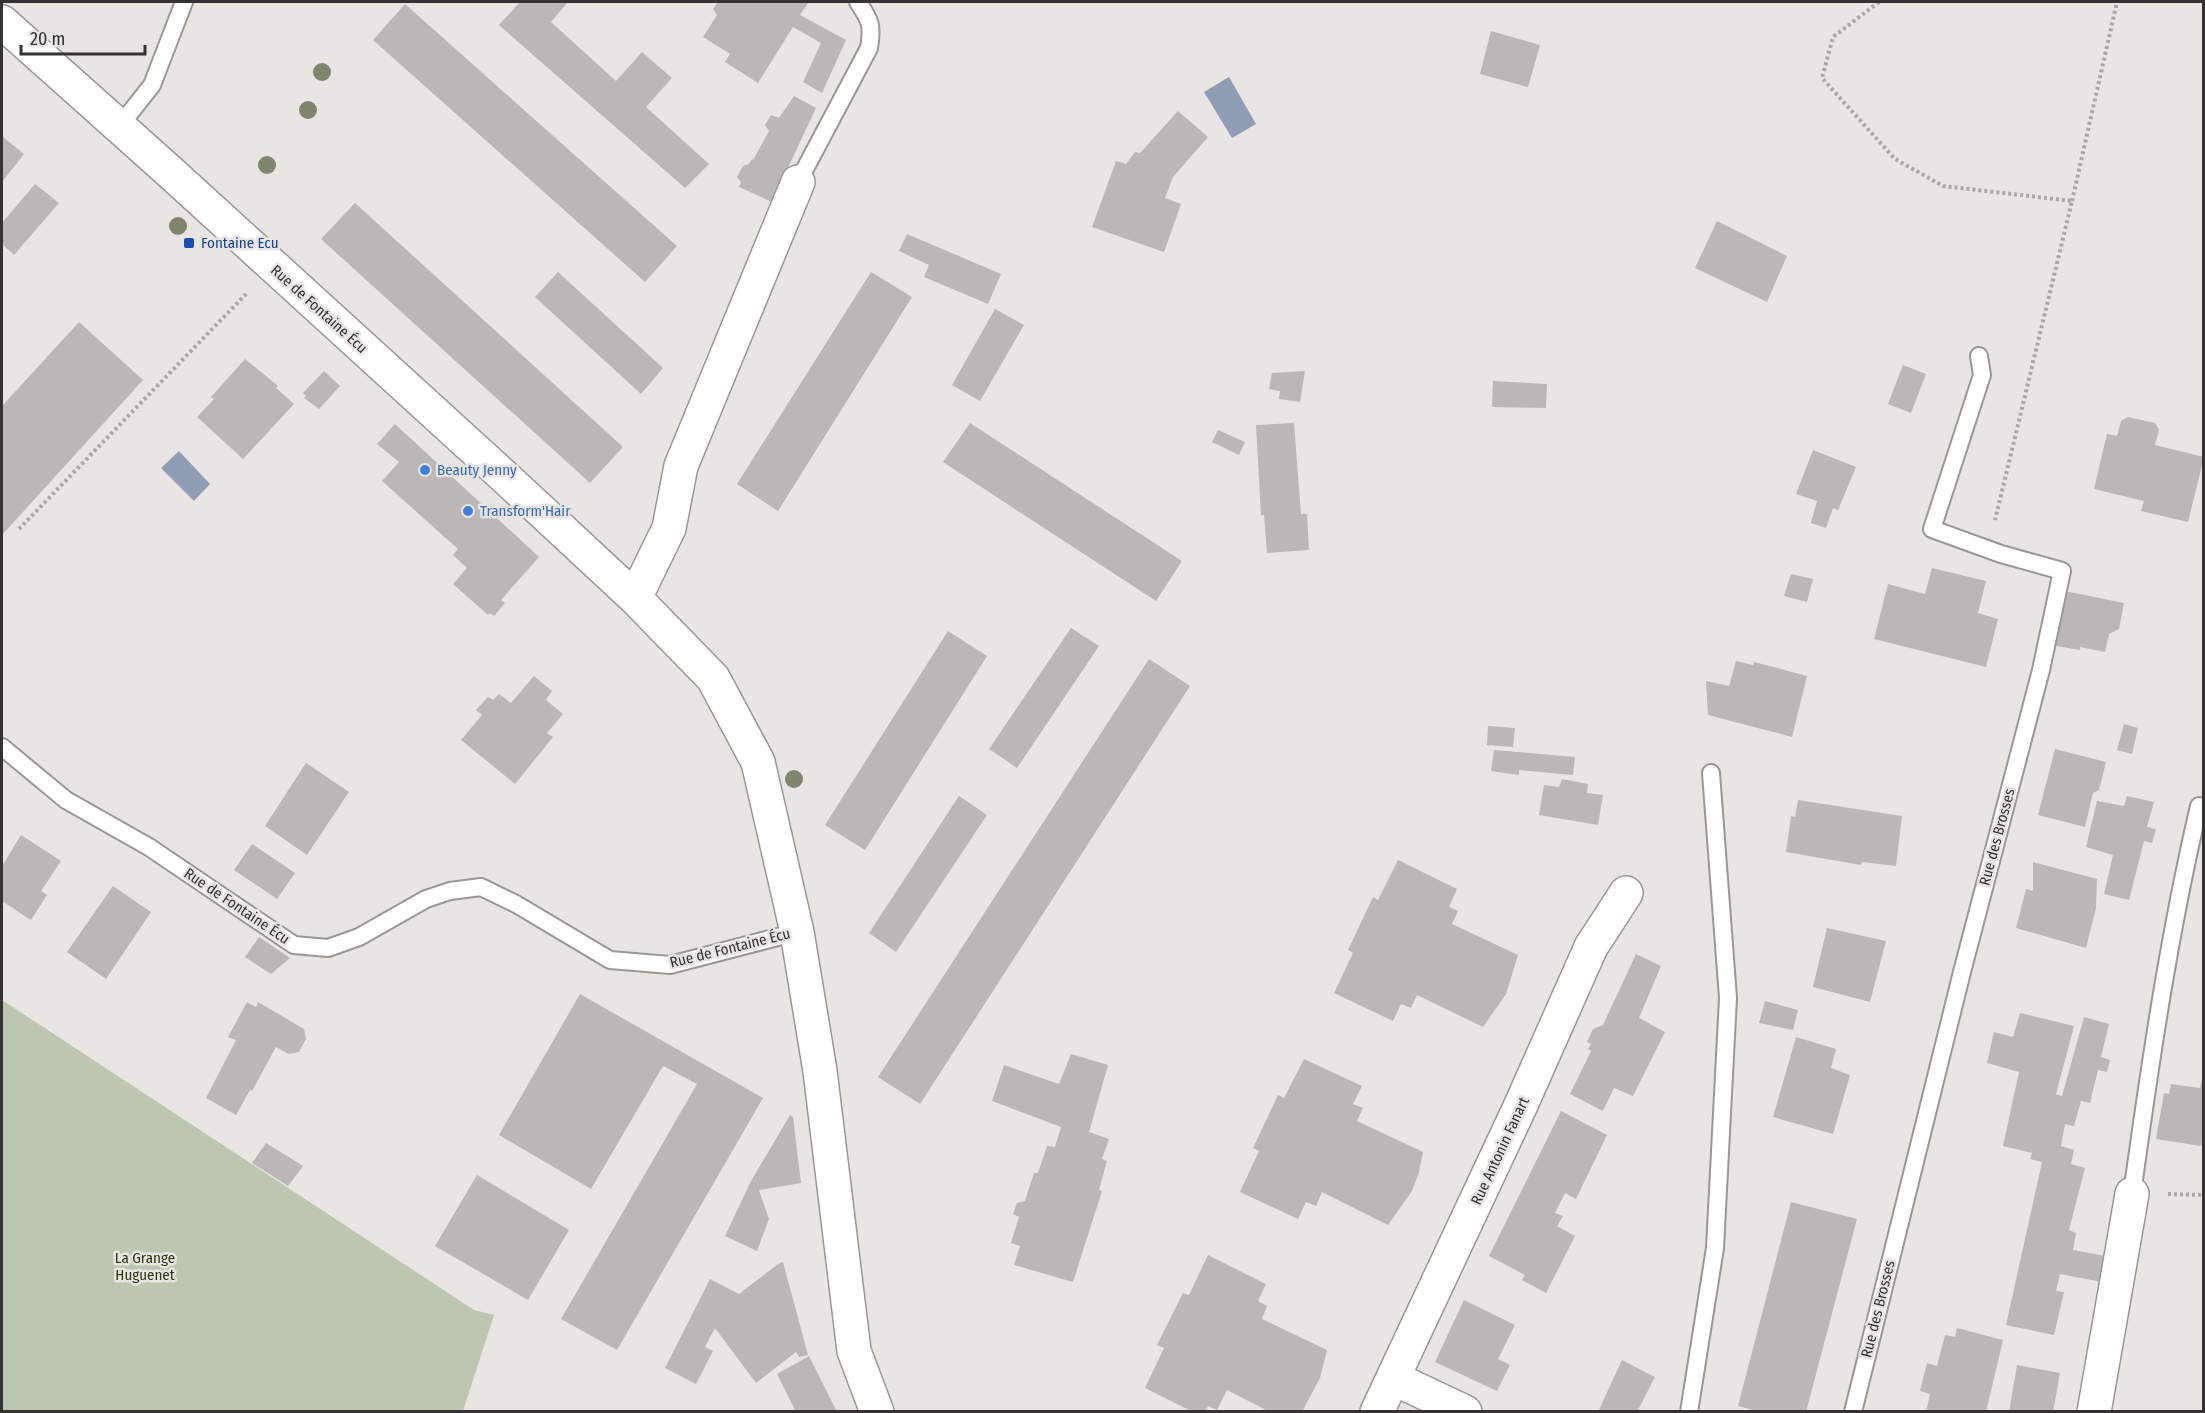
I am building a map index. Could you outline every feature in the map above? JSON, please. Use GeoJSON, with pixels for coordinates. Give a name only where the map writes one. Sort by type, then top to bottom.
{"type":"FeatureCollection","features":[{"type":"Feature","properties":{"kind":"street","name":"Rue de Fontaine Écu"},"geometry":{"type":"LineString","coordinates":[[2,22],[118,128],[169,171],[635,598],[713,678],[758,762],[797,932],[821,1081],[854,1351],[877,1412]]}},
{"type":"Feature","properties":{"kind":"street"},"geometry":{"type":"LineString","coordinates":[[635,598],[669,528],[681,466],[798,182]]}},
{"type":"Feature","properties":{"kind":"street","name":"Rue Antonin Fanart"},"geometry":{"type":"LineString","coordinates":[[1377,1412],[1520,1107],[1591,947],[1626,893]]}},
{"type":"Feature","properties":{"kind":"street"},"geometry":{"type":"LineString","coordinates":[[2094,1412],[2132,1194]]}},
{"type":"Feature","properties":{"kind":"street"},"geometry":{"type":"LineString","coordinates":[[1393,1378],[1465,1412]]}},
{"type":"Feature","properties":{"kind":"lane"},"geometry":{"type":"LineString","coordinates":[[118,128],[152,85],[184,2]]}},
{"type":"Feature","properties":{"kind":"lane"},"geometry":{"type":"LineString","coordinates":[[798,182],[868,48],[872,30],[868,17],[858,2]]}},
{"type":"Feature","properties":{"kind":"lane","name":"Rue des Brosses"},"geometry":{"type":"LineString","coordinates":[[1853,1412],[1962,972],[2041,670],[2062,571],[2001,554],[1932,530],[1982,375],[1980,356]]}},
{"type":"Feature","properties":{"kind":"lane","name":"Rue de Fontaine Écu"},"geometry":{"type":"LineString","coordinates":[[2,747],[66,800],[150,847],[294,945],[328,948],[359,937],[426,899],[450,891],[481,887],[516,904],[610,960],[670,965],[797,932]]}},
{"type":"Feature","properties":{"kind":"lane"},"geometry":{"type":"LineString","coordinates":[[1689,1412],[1715,1248],[1728,998],[1711,773]]}},
{"type":"Feature","properties":{"kind":"lane"},"geometry":{"type":"LineString","coordinates":[[2132,1194],[2149,1067],[2199,806]]}},
{"type":"Feature","properties":{"kind":"path"},"geometry":{"type":"LineString","coordinates":[[1879,2],[1833,37],[1822,78],[1894,159],[1943,186],[2072,201]]}},
{"type":"Feature","properties":{"kind":"path"},"geometry":{"type":"LineString","coordinates":[[2001,554],[2006,536],[1993,531],[2118,2]]}},
{"type":"Feature","properties":{"kind":"path"},"geometry":{"type":"LineString","coordinates":[[20,529],[272,267]]}},
{"type":"Feature","properties":{"kind":"green space","name":"La Grange Huguenet"},"geometry":{"type":"Polygon","coordinates":[[[2,1000],[474,1310],[494,1315],[463,1411],[2,1411],[2,1000]]]}},
{"type":"Feature","properties":{"kind":"water"},"geometry":{"type":"Polygon","coordinates":[[[1229,77],[1256,124],[1232,138],[1204,92],[1229,77]]]}},
{"type":"Feature","properties":{"kind":"water"},"geometry":{"type":"Polygon","coordinates":[[[179,451],[210,484],[194,501],[161,468],[179,451]]]}},
{"type":"Feature","properties":{"kind":"building"},"geometry":{"type":"Polygon","coordinates":[[[520,2],[568,2],[551,22],[616,81],[642,52],[672,78],[646,107],[709,164],[685,188],[499,25],[520,2]]]}},
{"type":"Feature","properties":{"kind":"building"},"geometry":{"type":"Polygon","coordinates":[[[718,2],[809,2],[800,15],[846,40],[822,93],[803,82],[821,43],[793,27],[758,83],[725,62],[730,54],[703,37],[717,15],[713,9],[718,2]]]}},
{"type":"Feature","properties":{"kind":"building"},"geometry":{"type":"Polygon","coordinates":[[[405,4],[677,246],[645,282],[373,40],[405,4]]]}},
{"type":"Feature","properties":{"kind":"building"},"geometry":{"type":"Polygon","coordinates":[[[1491,31],[1540,45],[1528,87],[1480,74],[1491,31]]]}},
{"type":"Feature","properties":{"kind":"building"},"geometry":{"type":"Polygon","coordinates":[[[794,96],[816,108],[772,202],[739,187],[741,182],[737,177],[743,166],[753,160],[769,131],[765,125],[771,115],[779,118],[794,96]]]}},
{"type":"Feature","properties":{"kind":"building"},"geometry":{"type":"Polygon","coordinates":[[[1178,111],[1208,137],[1173,177],[1165,198],[1181,204],[1164,252],[1092,227],[1116,161],[1126,164],[1135,152],[1140,153],[1178,111]]]}},
{"type":"Feature","properties":{"kind":"building"},"geometry":{"type":"Polygon","coordinates":[[[2,136],[24,154],[2,182],[2,136]]]}},
{"type":"Feature","properties":{"kind":"building"},"geometry":{"type":"Polygon","coordinates":[[[35,184],[59,203],[14,255],[2,244],[2,223],[35,184]]]}},
{"type":"Feature","properties":{"kind":"building"},"geometry":{"type":"Polygon","coordinates":[[[355,203],[623,447],[590,483],[321,239],[355,203]]]}},
{"type":"Feature","properties":{"kind":"building"},"geometry":{"type":"Polygon","coordinates":[[[1717,221],[1787,256],[1767,302],[1695,268],[1717,221]]]}},
{"type":"Feature","properties":{"kind":"building"},"geometry":{"type":"Polygon","coordinates":[[[907,234],[1001,274],[988,304],[924,277],[929,265],[899,251],[907,234]]]}},
{"type":"Feature","properties":{"kind":"building"},"geometry":{"type":"Polygon","coordinates":[[[558,272],[663,368],[641,394],[535,297],[558,272]]]}},
{"type":"Feature","properties":{"kind":"building"},"geometry":{"type":"Polygon","coordinates":[[[871,272],[912,297],[778,511],[737,484],[871,272]]]}},
{"type":"Feature","properties":{"kind":"building"},"geometry":{"type":"Polygon","coordinates":[[[995,309],[1024,325],[980,401],[952,385],[995,309]]]}},
{"type":"Feature","properties":{"kind":"building"},"geometry":{"type":"Polygon","coordinates":[[[79,322],[143,380],[2,535],[2,406],[79,322]]]}},
{"type":"Feature","properties":{"kind":"building"},"geometry":{"type":"Polygon","coordinates":[[[245,359],[278,386],[276,388],[294,404],[243,459],[197,417],[214,399],[211,397],[245,359]]]}},
{"type":"Feature","properties":{"kind":"building"},"geometry":{"type":"Polygon","coordinates":[[[1903,365],[1926,374],[1911,413],[1888,404],[1903,365]]]}},
{"type":"Feature","properties":{"kind":"building"},"geometry":{"type":"Polygon","coordinates":[[[324,371],[340,386],[319,409],[304,398],[306,396],[303,393],[324,371]]]}},
{"type":"Feature","properties":{"kind":"building"},"geometry":{"type":"Polygon","coordinates":[[[1305,371],[1300,402],[1279,399],[1280,391],[1269,389],[1272,373],[1305,371]]]}},
{"type":"Feature","properties":{"kind":"building"},"geometry":{"type":"Polygon","coordinates":[[[1493,381],[1547,384],[1546,408],[1492,407],[1493,381]]]}},
{"type":"Feature","properties":{"kind":"building"},"geometry":{"type":"Polygon","coordinates":[[[2128,417],[2155,423],[2159,430],[2155,445],[2204,457],[2188,522],[2141,511],[2144,501],[2094,489],[2107,434],[2117,436],[2121,421],[2128,417]]]}},
{"type":"Feature","properties":{"kind":"building"},"geometry":{"type":"Polygon","coordinates":[[[970,423],[1182,561],[1156,601],[943,462],[970,423]]]}},
{"type":"Feature","properties":{"kind":"building"},"geometry":{"type":"Polygon","coordinates":[[[1294,423],[1301,514],[1307,514],[1309,550],[1267,553],[1264,515],[1261,515],[1256,425],[1294,423]]]}},
{"type":"Feature","properties":{"kind":"building"},"geometry":{"type":"Polygon","coordinates":[[[395,424],[539,557],[501,600],[505,603],[494,616],[490,613],[488,615],[453,584],[467,568],[453,555],[458,549],[382,481],[399,462],[377,444],[395,424]]]}},
{"type":"Feature","properties":{"kind":"building"},"geometry":{"type":"Polygon","coordinates":[[[1218,430],[1245,442],[1239,455],[1212,442],[1218,430]]]}},
{"type":"Feature","properties":{"kind":"building"},"geometry":{"type":"Polygon","coordinates":[[[1813,450],[1856,467],[1838,510],[1833,508],[1826,528],[1811,523],[1817,501],[1796,494],[1813,450]]]}},
{"type":"Feature","properties":{"kind":"building"},"geometry":{"type":"Polygon","coordinates":[[[1932,568],[1986,581],[1978,613],[1998,619],[1986,667],[1874,639],[1888,584],[1925,594],[1932,568]]]}},
{"type":"Feature","properties":{"kind":"building"},"geometry":{"type":"Polygon","coordinates":[[[1791,574],[1813,579],[1807,602],[1784,596],[1791,574]]]}},
{"type":"Feature","properties":{"kind":"building"},"geometry":{"type":"Polygon","coordinates":[[[2065,591],[2124,603],[2119,629],[2109,634],[2105,652],[2080,647],[2080,650],[2056,646],[2065,591]]]}},
{"type":"Feature","properties":{"kind":"building"},"geometry":{"type":"Polygon","coordinates":[[[1071,628],[1099,646],[1017,768],[989,749],[1071,628]]]}},
{"type":"Feature","properties":{"kind":"building"},"geometry":{"type":"Polygon","coordinates":[[[948,631],[987,656],[865,850],[825,825],[948,631]]]}},
{"type":"Feature","properties":{"kind":"building"},"geometry":{"type":"Polygon","coordinates":[[[1149,659],[1190,686],[920,1104],[878,1077],[1149,659]]]}},
{"type":"Feature","properties":{"kind":"building"},"geometry":{"type":"Polygon","coordinates":[[[1736,661],[1753,665],[1754,662],[1807,676],[1792,737],[1708,715],[1706,681],[1729,686],[1736,661]]]}},
{"type":"Feature","properties":{"kind":"building"},"geometry":{"type":"Polygon","coordinates":[[[534,676],[552,691],[546,700],[563,714],[547,733],[553,737],[515,784],[461,740],[482,715],[476,710],[488,697],[493,700],[499,694],[511,703],[534,676]]]}},
{"type":"Feature","properties":{"kind":"building"},"geometry":{"type":"Polygon","coordinates":[[[2124,724],[2138,728],[2132,754],[2117,750],[2124,724]]]}},
{"type":"Feature","properties":{"kind":"building"},"geometry":{"type":"Polygon","coordinates":[[[1488,726],[1515,728],[1513,747],[1487,745],[1488,726]]]}},
{"type":"Feature","properties":{"kind":"building"},"geometry":{"type":"Polygon","coordinates":[[[2055,749],[2106,762],[2099,790],[2093,793],[2085,827],[2038,815],[2055,749]]]}},
{"type":"Feature","properties":{"kind":"building"},"geometry":{"type":"Polygon","coordinates":[[[1494,750],[1575,757],[1573,775],[1519,770],[1519,775],[1491,771],[1494,750]]]}},
{"type":"Feature","properties":{"kind":"building"},"geometry":{"type":"Polygon","coordinates":[[[306,763],[349,792],[307,855],[265,826],[306,763]]]}},
{"type":"Feature","properties":{"kind":"building"},"geometry":{"type":"Polygon","coordinates":[[[1562,779],[1588,784],[1587,793],[1603,795],[1598,825],[1539,815],[1544,785],[1559,787],[1562,779]]]}},
{"type":"Feature","properties":{"kind":"building"},"geometry":{"type":"Polygon","coordinates":[[[959,796],[987,815],[896,952],[869,933],[959,796]]]}},
{"type":"Feature","properties":{"kind":"building"},"geometry":{"type":"Polygon","coordinates":[[[2127,796],[2154,802],[2147,827],[2156,829],[2152,843],[2144,841],[2129,900],[2104,894],[2113,855],[2086,847],[2097,801],[2124,806],[2127,796]]]}},
{"type":"Feature","properties":{"kind":"building"},"geometry":{"type":"Polygon","coordinates":[[[1798,800],[1902,816],[1896,866],[1862,862],[1861,865],[1786,852],[1791,816],[1795,817],[1798,800]]]}},
{"type":"Feature","properties":{"kind":"building"},"geometry":{"type":"Polygon","coordinates":[[[21,835],[61,861],[41,891],[47,895],[31,920],[2,901],[2,866],[21,835]]]}},
{"type":"Feature","properties":{"kind":"building"},"geometry":{"type":"Polygon","coordinates":[[[252,844],[295,873],[277,899],[234,870],[252,844]]]}},
{"type":"Feature","properties":{"kind":"building"},"geometry":{"type":"Polygon","coordinates":[[[1398,860],[1457,889],[1449,907],[1458,911],[1452,924],[1518,955],[1506,994],[1483,1027],[1417,995],[1411,1008],[1401,1004],[1393,1021],[1334,993],[1353,953],[1348,950],[1373,897],[1378,900],[1398,860]]]}},
{"type":"Feature","properties":{"kind":"building"},"geometry":{"type":"Polygon","coordinates":[[[2033,862],[2097,879],[2096,908],[2086,948],[2016,928],[2026,889],[2033,891],[2033,862]]]}},
{"type":"Feature","properties":{"kind":"building"},"geometry":{"type":"Polygon","coordinates":[[[113,886],[151,912],[106,979],[67,952],[113,886]]]}},
{"type":"Feature","properties":{"kind":"building"},"geometry":{"type":"Polygon","coordinates":[[[1827,928],[1886,941],[1870,1002],[1813,987],[1827,928]]]}},
{"type":"Feature","properties":{"kind":"building"},"geometry":{"type":"Polygon","coordinates":[[[259,937],[290,958],[271,974],[245,957],[259,937]]]}},
{"type":"Feature","properties":{"kind":"building"},"geometry":{"type":"Polygon","coordinates":[[[1636,954],[1661,966],[1639,1018],[1665,1032],[1633,1096],[1614,1088],[1603,1111],[1570,1094],[1591,1051],[1588,1049],[1591,1044],[1587,1042],[1593,1029],[1603,1025],[1636,954]]]}},
{"type":"Feature","properties":{"kind":"building"},"geometry":{"type":"Polygon","coordinates":[[[580,994],[763,1098],[617,1350],[561,1319],[697,1084],[663,1066],[591,1189],[499,1135],[580,994]]]}},
{"type":"Feature","properties":{"kind":"building"},"geometry":{"type":"Polygon","coordinates":[[[1765,1001],[1798,1010],[1793,1030],[1759,1023],[1765,1001]]]}},
{"type":"Feature","properties":{"kind":"building"},"geometry":{"type":"Polygon","coordinates":[[[247,1002],[256,1007],[258,1002],[304,1029],[306,1039],[299,1052],[289,1054],[276,1047],[236,1115],[206,1098],[236,1040],[228,1037],[247,1002]]]}},
{"type":"Feature","properties":{"kind":"building"},"geometry":{"type":"Polygon","coordinates":[[[2020,1013],[2074,1026],[2056,1094],[2062,1096],[2084,1017],[2109,1024],[2101,1057],[2110,1060],[2107,1072],[2098,1070],[2090,1103],[2081,1101],[2074,1126],[2065,1124],[2061,1146],[2074,1150],[2071,1164],[2085,1168],[2069,1230],[2076,1233],[2073,1250],[2111,1257],[2107,1283],[2060,1274],[2056,1291],[2064,1292],[2054,1335],[2006,1325],[2042,1162],[2030,1159],[2032,1153],[2003,1146],[2019,1072],[1987,1063],[1994,1032],[2013,1037],[2020,1013]]]}},
{"type":"Feature","properties":{"kind":"building"},"geometry":{"type":"Polygon","coordinates":[[[1796,1037],[1836,1049],[1831,1068],[1850,1075],[1833,1134],[1773,1117],[1796,1037]]]}},
{"type":"Feature","properties":{"kind":"building"},"geometry":{"type":"Polygon","coordinates":[[[1071,1054],[1108,1065],[1089,1132],[1109,1139],[1102,1159],[1107,1161],[1099,1190],[1102,1191],[1073,1282],[1014,1265],[1020,1246],[1011,1243],[1019,1217],[1013,1214],[1017,1203],[1025,1201],[1034,1173],[1038,1173],[1047,1146],[1055,1147],[1061,1127],[992,1101],[1004,1065],[1059,1084],[1071,1054]]]}},
{"type":"Feature","properties":{"kind":"building"},"geometry":{"type":"Polygon","coordinates":[[[1304,1059],[1362,1086],[1353,1104],[1363,1108],[1357,1121],[1423,1152],[1412,1191],[1388,1225],[1322,1192],[1316,1206],[1306,1202],[1298,1219],[1240,1192],[1259,1151],[1253,1148],[1278,1095],[1284,1098],[1304,1059]]]}},
{"type":"Feature","properties":{"kind":"building"},"geometry":{"type":"Polygon","coordinates":[[[2202,1078],[2204,1133],[2201,1146],[2156,1139],[2164,1093],[2169,1094],[2171,1084],[2200,1088],[2202,1078]]]}},
{"type":"Feature","properties":{"kind":"building"},"geometry":{"type":"Polygon","coordinates":[[[1561,1111],[1607,1135],[1576,1199],[1565,1193],[1555,1213],[1563,1216],[1557,1226],[1575,1236],[1546,1293],[1522,1280],[1525,1275],[1489,1256],[1561,1111]]]}},
{"type":"Feature","properties":{"kind":"building"},"geometry":{"type":"Polygon","coordinates":[[[790,1115],[793,1117],[801,1183],[759,1190],[769,1219],[757,1251],[725,1236],[751,1181],[790,1115]]]}},
{"type":"Feature","properties":{"kind":"building"},"geometry":{"type":"Polygon","coordinates":[[[266,1143],[303,1166],[288,1186],[252,1163],[266,1143]]]}},
{"type":"Feature","properties":{"kind":"building"},"geometry":{"type":"Polygon","coordinates":[[[477,1175],[569,1230],[528,1300],[435,1246],[477,1175]]]}},
{"type":"Feature","properties":{"kind":"building"},"geometry":{"type":"Polygon","coordinates":[[[1791,1202],[1857,1219],[1806,1412],[1759,1412],[1738,1406],[1791,1202]]]}},
{"type":"Feature","properties":{"kind":"building"},"geometry":{"type":"Polygon","coordinates":[[[1208,1255],[1266,1284],[1258,1301],[1267,1306],[1262,1319],[1327,1350],[1320,1378],[1302,1412],[1270,1412],[1227,1390],[1217,1410],[1208,1406],[1205,1412],[1193,1412],[1145,1388],[1164,1348],[1157,1345],[1183,1293],[1189,1295],[1208,1255]]]}},
{"type":"Feature","properties":{"kind":"building"},"geometry":{"type":"Polygon","coordinates":[[[783,1262],[808,1355],[799,1357],[796,1352],[756,1383],[715,1328],[705,1347],[713,1351],[696,1384],[665,1368],[710,1279],[739,1294],[783,1262]]]}},
{"type":"Feature","properties":{"kind":"building"},"geometry":{"type":"Polygon","coordinates":[[[1464,1300],[1515,1325],[1498,1359],[1510,1365],[1497,1391],[1435,1362],[1464,1300]]]}},
{"type":"Feature","properties":{"kind":"building"},"geometry":{"type":"Polygon","coordinates":[[[1957,1328],[2003,1340],[1986,1412],[1926,1412],[1930,1394],[1920,1391],[1927,1363],[1937,1366],[1945,1335],[1955,1337],[1957,1328]]]}},
{"type":"Feature","properties":{"kind":"building"},"geometry":{"type":"Polygon","coordinates":[[[809,1356],[837,1412],[796,1412],[777,1374],[809,1356]]]}},
{"type":"Feature","properties":{"kind":"building"},"geometry":{"type":"Polygon","coordinates":[[[1622,1360],[1655,1377],[1637,1412],[1598,1412],[1622,1360]]]}},
{"type":"Feature","properties":{"kind":"building"},"geometry":{"type":"Polygon","coordinates":[[[2017,1365],[2060,1373],[2053,1412],[2009,1412],[2017,1365]]]}},
{"type":"Feature","properties":{"kind":"place","name":"Fontaine Ecu"},"geometry":{"type":"Point","coordinates":[189,243]}},
{"type":"Feature","properties":{"kind":"place","name":"Beauty Jenny"},"geometry":{"type":"Point","coordinates":[425,470]}},
{"type":"Feature","properties":{"kind":"place","name":"Transform'Hair"},"geometry":{"type":"Point","coordinates":[468,511]}}]}
